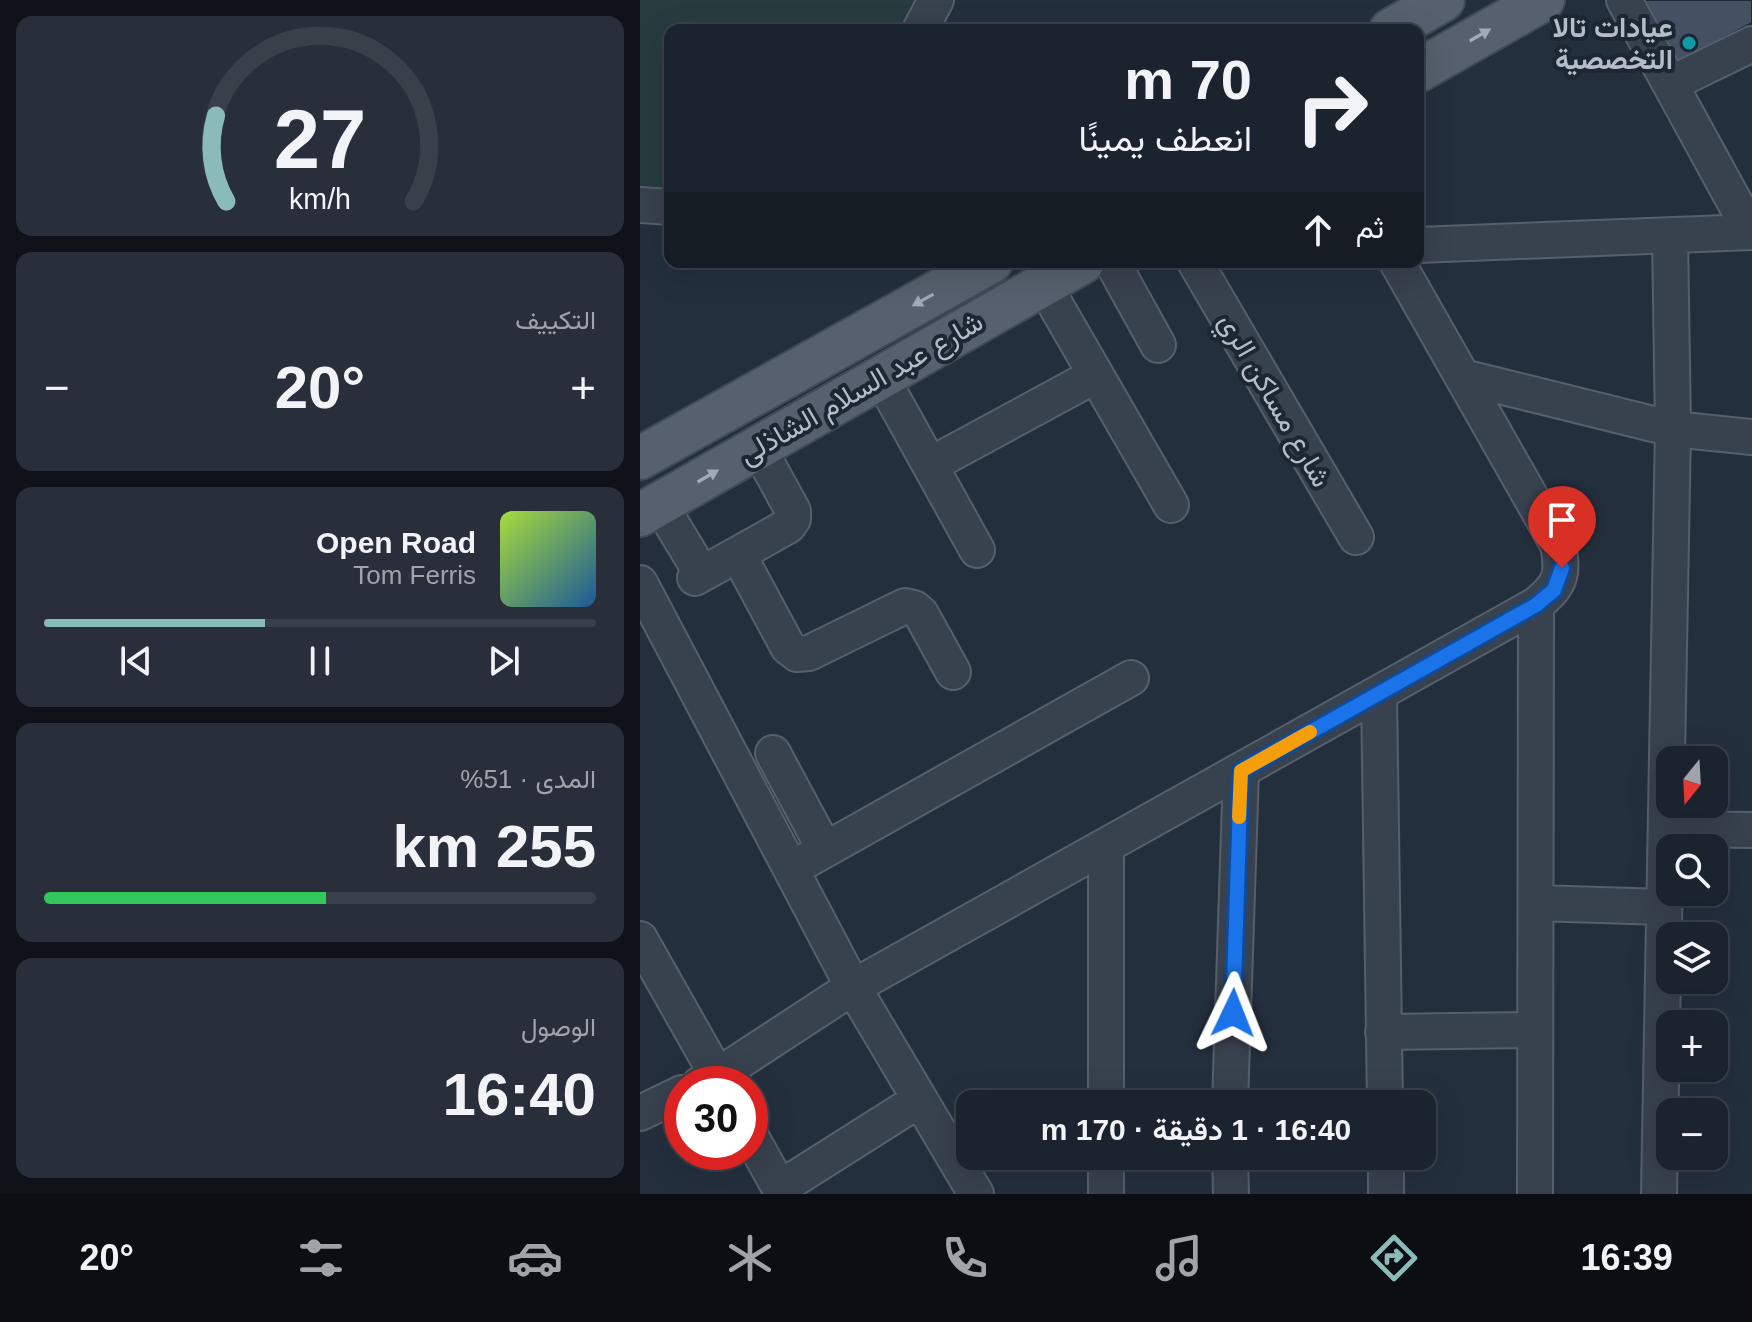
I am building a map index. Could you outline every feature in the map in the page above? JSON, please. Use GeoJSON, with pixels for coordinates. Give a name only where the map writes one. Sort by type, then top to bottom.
{"type":"FeatureCollection","features":[{"type":"Feature","properties":{"kind":"main road"},"geometry":{"type":"LineString","coordinates":[[1401,24],[1443,0]]}},
{"type":"Feature","properties":{"kind":"main road"},"geometry":{"type":"LineString","coordinates":[[1424,68],[1543,0]]}},
{"type":"Feature","properties":{"kind":"main road","name":"شارع عبد السلام الشاذلى"},"geometry":{"type":"LineString","coordinates":[[640,458],[981,268]]}},
{"type":"Feature","properties":{"kind":"main road"},"geometry":{"type":"LineString","coordinates":[[990,268],[1008,305]]}},
{"type":"Feature","properties":{"kind":"main road","name":"شارع عبد السلام الشاذلى"},"geometry":{"type":"LineString","coordinates":[[649,509],[1073,268]]}},
{"type":"Feature","properties":{"kind":"street"},"geometry":{"type":"LineString","coordinates":[[923,24],[936,0]]}},
{"type":"Feature","properties":{"kind":"street"},"geometry":{"type":"LineString","coordinates":[[1424,245],[1752,232],[1624,0]]}},
{"type":"Feature","properties":{"kind":"street"},"geometry":{"type":"LineString","coordinates":[[1670,84],[1752,44]]}},
{"type":"Feature","properties":{"kind":"street"},"geometry":{"type":"LineString","coordinates":[[1659,1194],[1673,429],[1670,236]]}},
{"type":"Feature","properties":{"kind":"street"},"geometry":{"type":"LineString","coordinates":[[1115,268],[1158,345]]}},
{"type":"Feature","properties":{"kind":"street","name":"شارع مساكن الري"},"geometry":{"type":"LineString","coordinates":[[1199,268],[1356,537]]}},
{"type":"Feature","properties":{"kind":"street"},"geometry":{"type":"LineString","coordinates":[[735,1066],[853,987],[1536,605],[1554,590],[1562,568],[1558,545],[1400,268]]}},
{"type":"Feature","properties":{"kind":"street"},"geometry":{"type":"LineString","coordinates":[[1044,285],[1171,505]]}},
{"type":"Feature","properties":{"kind":"street"},"geometry":{"type":"LineString","coordinates":[[930,465],[1096,375]]}},
{"type":"Feature","properties":{"kind":"street"},"geometry":{"type":"LineString","coordinates":[[881,377],[977,550]]}},
{"type":"Feature","properties":{"kind":"street"},"geometry":{"type":"LineString","coordinates":[[1463,377],[1673,429],[1752,437]]}},
{"type":"Feature","properties":{"kind":"street"},"geometry":{"type":"LineString","coordinates":[[649,509],[698,576],[788,526],[793,519],[793,511],[758,447]]}},
{"type":"Feature","properties":{"kind":"street"},"geometry":{"type":"LineString","coordinates":[[738,554],[788,647],[797,654],[809,653],[905,606],[921,614],[953,672]]}},
{"type":"Feature","properties":{"kind":"street"},"geometry":{"type":"LineString","coordinates":[[640,583],[853,987],[976,1194]]}},
{"type":"Feature","properties":{"kind":"street"},"geometry":{"type":"LineString","coordinates":[[1535,1194],[1536,605]]}},
{"type":"Feature","properties":{"kind":"street"},"geometry":{"type":"LineString","coordinates":[[791,869],[1131,678]]}},
{"type":"Feature","properties":{"kind":"street"},"geometry":{"type":"LineString","coordinates":[[1379,693],[1385,1090]]}},
{"type":"Feature","properties":{"kind":"street"},"geometry":{"type":"LineString","coordinates":[[773,753],[825,850]]}},
{"type":"Feature","properties":{"kind":"street"},"geometry":{"type":"LineString","coordinates":[[1230,1090],[1241,771]]}},
{"type":"Feature","properties":{"kind":"street"},"geometry":{"type":"LineString","coordinates":[[1666,829],[1752,830]]}},
{"type":"Feature","properties":{"kind":"street"},"geometry":{"type":"LineString","coordinates":[[1106,846],[1106,1090]]}},
{"type":"Feature","properties":{"kind":"street"},"geometry":{"type":"LineString","coordinates":[[1536,903],[1664,907]]}},
{"type":"Feature","properties":{"kind":"street"},"geometry":{"type":"LineString","coordinates":[[640,939],[705,1066]]}},
{"type":"Feature","properties":{"kind":"street"},"geometry":{"type":"LineString","coordinates":[[1383,1032],[1535,1030]]}},
{"type":"Feature","properties":{"kind":"street"},"geometry":{"type":"LineString","coordinates":[[768,1168],[781,1191],[919,1100]]}},
{"type":"Feature","properties":{"kind":"street"},"geometry":{"type":"LineString","coordinates":[[640,1113],[664,1102]]}},
{"type":"Feature","properties":{"kind":"street"},"geometry":{"type":"LineString","coordinates":[[1106,1170],[1106,1194]]}},
{"type":"Feature","properties":{"kind":"street"},"geometry":{"type":"LineString","coordinates":[[1230,1170],[1231,1194]]}},
{"type":"Feature","properties":{"kind":"street"},"geometry":{"type":"LineString","coordinates":[[1386,1170],[1386,1194]]}},
{"type":"Feature","properties":{"kind":"green space"},"geometry":{"type":"Polygon","coordinates":[[[640,0],[940,0],[928,24],[664,24],[664,225],[640,222],[640,0]]]}},
{"type":"Feature","properties":{"kind":"building","name":"عيادات تالا التخصصية"},"geometry":{"type":"Polygon","coordinates":[[[1638,0],[1752,0],[1752,23],[1675,64],[1638,0]]]}},
{"type":"Feature","properties":{"kind":"slow traffic"},"geometry":{"type":"LineString","coordinates":[[1239,817],[1241,771],[1310,732]]}},
{"type":"Feature","properties":{"kind":"place","name":"عيادات تالا التخصصية"},"geometry":{"type":"Point","coordinates":[1689,43]}},
{"type":"Feature","properties":{"kind":"route"},"geometry":{"type":"LineString","coordinates":[[1233,1013],[1241,771],[1536,605],[1554,590],[1562,568]]}}]}
